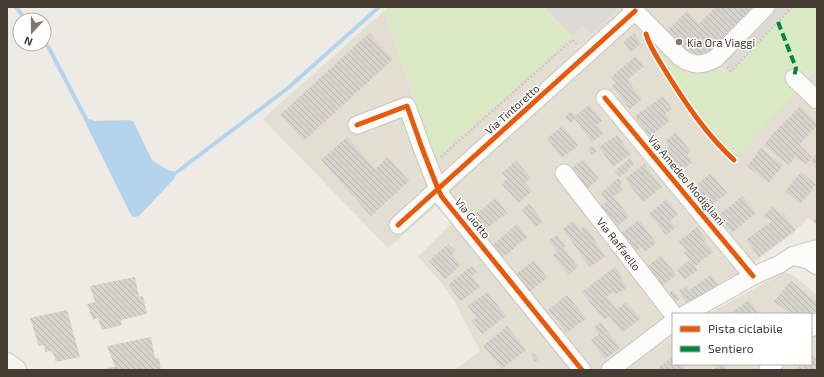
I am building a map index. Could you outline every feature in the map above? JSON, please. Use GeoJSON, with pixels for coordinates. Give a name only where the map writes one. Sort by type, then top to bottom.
{"type":"FeatureCollection","features":[{"type":"Feature","properties":{"kind":"main road"},"geometry":{"type":"LineString","coordinates":[[7,364],[15,370]]}},
{"type":"Feature","properties":{"kind":"street","name":"Via Tintoretto"},"geometry":{"type":"LineString","coordinates":[[398,225],[633,9],[680,57],[692,64],[699,64],[715,59],[766,7]]}},
{"type":"Feature","properties":{"kind":"street"},"geometry":{"type":"LineString","coordinates":[[794,78],[817,100]]}},
{"type":"Feature","properties":{"kind":"street","name":"Via Amedeo Modigliani"},"geometry":{"type":"LineString","coordinates":[[605,98],[753,276]]}},
{"type":"Feature","properties":{"kind":"street","name":"Via Giotto"},"geometry":{"type":"LineString","coordinates":[[357,125],[407,106],[422,148],[442,196],[582,370]]}},
{"type":"Feature","properties":{"kind":"street","name":"Via Raffaello"},"geometry":{"type":"LineString","coordinates":[[564,173],[672,313]]}},
{"type":"Feature","properties":{"kind":"street"},"geometry":{"type":"LineString","coordinates":[[688,313],[753,276],[780,264],[792,256],[815,249],[817,250]]}},
{"type":"Feature","properties":{"kind":"street"},"geometry":{"type":"LineString","coordinates":[[792,256],[808,260],[817,266]]}},
{"type":"Feature","properties":{"kind":"street"},"geometry":{"type":"LineString","coordinates":[[610,370],[672,323]]}},
{"type":"Feature","properties":{"kind":"path"},"geometry":{"type":"LineString","coordinates":[[461,140],[572,40],[581,49]]}},
{"type":"Feature","properties":{"kind":"shaded area"},"geometry":{"type":"Polygon","coordinates":[[[543,7],[817,7],[817,225],[808,218],[793,233],[756,261],[738,278],[676,313],[672,313],[672,315],[598,370],[455,370],[480,351],[456,304],[441,282],[418,257],[453,222],[438,204],[388,248],[263,119],[384,11],[435,158],[571,37],[543,7]]]}},
{"type":"Feature","properties":{"kind":"shaded area"},"geometry":{"type":"Polygon","coordinates":[[[545,7],[619,8],[591,34],[582,25],[572,35],[545,7]]]}},
{"type":"Feature","properties":{"kind":"shaded area"},"geometry":{"type":"Polygon","coordinates":[[[776,7],[790,7],[731,68],[724,61],[776,7]]]}},
{"type":"Feature","properties":{"kind":"shaded area"},"geometry":{"type":"Polygon","coordinates":[[[785,272],[794,276],[817,295],[817,370],[623,370],[672,336],[672,365],[812,365],[812,313],[709,313],[785,272]]]}},
{"type":"Feature","properties":{"kind":"green space"},"geometry":{"type":"Polygon","coordinates":[[[388,7],[543,7],[571,37],[436,159],[384,11],[388,7]]]}},
{"type":"Feature","properties":{"kind":"green space"},"geometry":{"type":"Polygon","coordinates":[[[794,7],[817,7],[817,70],[805,81],[793,70],[783,81],[795,93],[736,158],[694,113],[655,48],[673,66],[681,71],[693,75],[699,75],[710,73],[722,68],[729,74],[794,7]]]}},
{"type":"Feature","properties":{"kind":"water"},"geometry":{"type":"Polygon","coordinates":[[[90,119],[95,121],[133,121],[152,160],[168,170],[177,172],[174,179],[139,216],[134,217],[130,213],[86,124],[90,119]]]}},
{"type":"Feature","properties":{"kind":"building"},"geometry":{"type":"Polygon","coordinates":[[[715,7],[753,7],[713,49],[707,53],[697,55],[687,51],[667,30],[687,11],[699,24],[715,7]]]}},
{"type":"Feature","properties":{"kind":"building"},"geometry":{"type":"Polygon","coordinates":[[[369,33],[393,59],[304,141],[280,115],[369,33]]]}},
{"type":"Feature","properties":{"kind":"building"},"geometry":{"type":"Polygon","coordinates":[[[634,33],[641,44],[631,52],[624,42],[634,33]]]}},
{"type":"Feature","properties":{"kind":"building"},"geometry":{"type":"Polygon","coordinates":[[[636,56],[644,66],[627,80],[642,99],[630,109],[612,86],[616,83],[611,77],[636,56]]]}},
{"type":"Feature","properties":{"kind":"building"},"geometry":{"type":"Polygon","coordinates":[[[663,96],[672,109],[665,114],[670,121],[650,136],[635,116],[663,96]]]}},
{"type":"Feature","properties":{"kind":"building"},"geometry":{"type":"Polygon","coordinates":[[[589,105],[602,121],[597,125],[604,133],[592,142],[575,119],[570,123],[565,116],[571,111],[575,116],[589,105]]]}},
{"type":"Feature","properties":{"kind":"building"},"geometry":{"type":"Polygon","coordinates":[[[800,106],[817,123],[817,126],[803,140],[800,146],[812,157],[806,164],[795,157],[789,165],[764,145],[800,106]]]}},
{"type":"Feature","properties":{"kind":"building"},"geometry":{"type":"Polygon","coordinates":[[[563,126],[578,146],[562,158],[547,138],[563,126]]]}},
{"type":"Feature","properties":{"kind":"building"},"geometry":{"type":"Polygon","coordinates":[[[676,132],[691,152],[687,155],[693,162],[676,171],[662,152],[669,146],[665,141],[676,132]]]}},
{"type":"Feature","properties":{"kind":"building"},"geometry":{"type":"Polygon","coordinates":[[[617,135],[631,154],[613,167],[599,147],[617,135]]]}},
{"type":"Feature","properties":{"kind":"building"},"geometry":{"type":"Polygon","coordinates":[[[347,137],[375,169],[388,157],[409,181],[371,216],[321,160],[347,137]]]}},
{"type":"Feature","properties":{"kind":"building"},"geometry":{"type":"Polygon","coordinates":[[[593,146],[597,151],[592,155],[588,149],[593,146]]]}},
{"type":"Feature","properties":{"kind":"building"},"geometry":{"type":"Polygon","coordinates":[[[761,148],[783,165],[769,183],[747,166],[761,148]]]}},
{"type":"Feature","properties":{"kind":"building"},"geometry":{"type":"Polygon","coordinates":[[[817,153],[817,169],[811,161],[817,153]]]}},
{"type":"Feature","properties":{"kind":"building"},"geometry":{"type":"Polygon","coordinates":[[[630,158],[634,164],[620,177],[615,171],[630,158]]]}},
{"type":"Feature","properties":{"kind":"building"},"geometry":{"type":"Polygon","coordinates":[[[583,159],[599,179],[587,189],[571,169],[583,159]]]}},
{"type":"Feature","properties":{"kind":"building"},"geometry":{"type":"Polygon","coordinates":[[[516,161],[531,178],[525,183],[532,191],[519,203],[502,184],[507,179],[502,173],[516,161]]]}},
{"type":"Feature","properties":{"kind":"building"},"geometry":{"type":"Polygon","coordinates":[[[644,164],[662,187],[643,202],[625,179],[644,164]]]}},
{"type":"Feature","properties":{"kind":"building"},"geometry":{"type":"Polygon","coordinates":[[[801,172],[816,185],[800,204],[785,191],[801,172]]]}},
{"type":"Feature","properties":{"kind":"building"},"geometry":{"type":"Polygon","coordinates":[[[711,173],[727,193],[708,208],[693,188],[711,173]]]}},
{"type":"Feature","properties":{"kind":"building"},"geometry":{"type":"Polygon","coordinates":[[[618,178],[622,183],[619,186],[622,190],[614,196],[629,217],[615,228],[599,207],[607,201],[601,193],[618,178]]]}},
{"type":"Feature","properties":{"kind":"building"},"geometry":{"type":"Polygon","coordinates":[[[742,196],[756,213],[732,233],[718,216],[742,196]]]}},
{"type":"Feature","properties":{"kind":"building"},"geometry":{"type":"Polygon","coordinates":[[[496,198],[507,213],[479,234],[468,220],[496,198]]]}},
{"type":"Feature","properties":{"kind":"building"},"geometry":{"type":"Polygon","coordinates":[[[666,199],[678,214],[670,221],[676,227],[666,235],[649,214],[666,199]]]}},
{"type":"Feature","properties":{"kind":"building"},"geometry":{"type":"Polygon","coordinates":[[[529,204],[543,221],[536,227],[522,210],[529,204]]]}},
{"type":"Feature","properties":{"kind":"building"},"geometry":{"type":"Polygon","coordinates":[[[773,206],[781,214],[783,213],[796,230],[759,257],[746,240],[772,221],[763,216],[773,206]]]}},
{"type":"Feature","properties":{"kind":"building"},"geometry":{"type":"Polygon","coordinates":[[[817,216],[817,225],[813,221],[817,216]]]}},
{"type":"Feature","properties":{"kind":"building"},"geometry":{"type":"Polygon","coordinates":[[[639,220],[656,243],[645,252],[642,247],[635,253],[621,233],[639,220]]]}},
{"type":"Feature","properties":{"kind":"building"},"geometry":{"type":"Polygon","coordinates":[[[573,221],[580,230],[585,226],[605,256],[590,267],[563,229],[573,221]]]}},
{"type":"Feature","properties":{"kind":"building"},"geometry":{"type":"Polygon","coordinates":[[[517,224],[527,237],[501,259],[491,246],[517,224]]]}},
{"type":"Feature","properties":{"kind":"building"},"geometry":{"type":"Polygon","coordinates":[[[697,227],[706,240],[704,242],[713,252],[695,266],[698,270],[684,280],[677,270],[690,260],[684,252],[687,250],[679,241],[697,227]]]}},
{"type":"Feature","properties":{"kind":"building"},"geometry":{"type":"Polygon","coordinates":[[[557,235],[566,246],[563,248],[578,267],[569,275],[553,255],[558,252],[549,241],[557,235]]]}},
{"type":"Feature","properties":{"kind":"building"},"geometry":{"type":"Polygon","coordinates":[[[448,244],[455,251],[452,255],[461,265],[445,279],[429,261],[448,244]]]}},
{"type":"Feature","properties":{"kind":"building"},"geometry":{"type":"Polygon","coordinates":[[[661,256],[676,275],[661,287],[646,267],[661,256]]]}},
{"type":"Feature","properties":{"kind":"building"},"geometry":{"type":"Polygon","coordinates":[[[534,260],[547,278],[528,293],[515,275],[534,260]]]}},
{"type":"Feature","properties":{"kind":"building"},"geometry":{"type":"Polygon","coordinates":[[[472,266],[477,272],[471,276],[480,287],[461,301],[448,285],[472,266]]]}},
{"type":"Feature","properties":{"kind":"building"},"geometry":{"type":"Polygon","coordinates":[[[615,267],[623,277],[620,278],[627,287],[615,295],[612,292],[607,296],[617,309],[626,302],[640,319],[622,333],[609,316],[604,320],[582,292],[615,267]]]}},
{"type":"Feature","properties":{"kind":"building"},"geometry":{"type":"Polygon","coordinates":[[[711,275],[718,285],[688,305],[679,291],[687,286],[689,290],[711,275]]]}},
{"type":"Feature","properties":{"kind":"building"},"geometry":{"type":"Polygon","coordinates":[[[135,277],[139,297],[143,296],[147,314],[121,320],[122,325],[102,330],[98,318],[93,320],[87,304],[95,302],[90,286],[135,277]]]}},
{"type":"Feature","properties":{"kind":"building"},"geometry":{"type":"Polygon","coordinates":[[[791,281],[817,303],[817,310],[812,316],[812,313],[789,313],[774,301],[791,281]]]}},
{"type":"Feature","properties":{"kind":"building"},"geometry":{"type":"Polygon","coordinates":[[[673,290],[680,299],[672,305],[666,296],[673,290]]]}},
{"type":"Feature","properties":{"kind":"building"},"geometry":{"type":"Polygon","coordinates":[[[487,292],[506,316],[482,334],[472,321],[477,318],[468,306],[487,292]]]}},
{"type":"Feature","properties":{"kind":"building"},"geometry":{"type":"Polygon","coordinates":[[[567,295],[586,318],[567,333],[548,310],[567,295]]]}},
{"type":"Feature","properties":{"kind":"building"},"geometry":{"type":"Polygon","coordinates":[[[749,300],[758,313],[730,313],[749,300]]]}},
{"type":"Feature","properties":{"kind":"building"},"geometry":{"type":"Polygon","coordinates":[[[67,310],[80,357],[56,362],[52,351],[45,352],[44,345],[39,346],[30,318],[67,310]]]}},
{"type":"Feature","properties":{"kind":"building"},"geometry":{"type":"Polygon","coordinates":[[[601,322],[620,348],[605,359],[591,340],[599,334],[594,327],[601,322]]]}},
{"type":"Feature","properties":{"kind":"building"},"geometry":{"type":"Polygon","coordinates":[[[507,326],[526,350],[502,369],[483,346],[507,326]]]}},
{"type":"Feature","properties":{"kind":"building"},"geometry":{"type":"Polygon","coordinates":[[[151,337],[155,358],[159,358],[161,370],[107,370],[107,368],[115,367],[107,346],[151,337]]]}},
{"type":"Feature","properties":{"kind":"building"},"geometry":{"type":"Polygon","coordinates":[[[534,353],[539,360],[535,362],[531,355],[534,353]]]}},
{"type":"Feature","properties":{"kind":"building"},"geometry":{"type":"Polygon","coordinates":[[[812,355],[817,361],[817,370],[795,370],[801,365],[812,365],[812,355]]]}},
{"type":"Feature","properties":{"kind":"building"},"geometry":{"type":"Polygon","coordinates":[[[672,357],[672,365],[682,365],[686,370],[656,370],[672,357]]]}},
{"type":"Feature","properties":{"kind":"building"},"geometry":{"type":"Polygon","coordinates":[[[719,365],[724,365],[728,370],[713,370],[719,365]]]}},
{"type":"Feature","properties":{"kind":"waterway"},"geometry":{"type":"LineString","coordinates":[[16,7],[20,12]]}},
{"type":"Feature","properties":{"kind":"waterway"},"geometry":{"type":"LineString","coordinates":[[177,172],[288,88],[379,7]]}},
{"type":"Feature","properties":{"kind":"waterway"},"geometry":{"type":"LineString","coordinates":[[51,52],[87,121]]}},
{"type":"Feature","properties":{"kind":"marked path"},"geometry":{"type":"LineString","coordinates":[[778,22],[796,68],[794,78]]}},
{"type":"Feature","properties":{"kind":"cycle path"},"geometry":{"type":"LineString","coordinates":[[398,225],[635,11]]}},
{"type":"Feature","properties":{"kind":"cycle path"},"geometry":{"type":"LineString","coordinates":[[646,34],[655,54],[689,107],[714,140],[734,160]]}},
{"type":"Feature","properties":{"kind":"cycle path"},"geometry":{"type":"LineString","coordinates":[[605,98],[753,276]]}},
{"type":"Feature","properties":{"kind":"cycle path"},"geometry":{"type":"LineString","coordinates":[[357,125],[407,106],[442,197],[582,370]]}},
{"type":"Feature","properties":{"kind":"place","name":"Kia Ora Viaggi"},"geometry":{"type":"Point","coordinates":[679,42]}}]}
